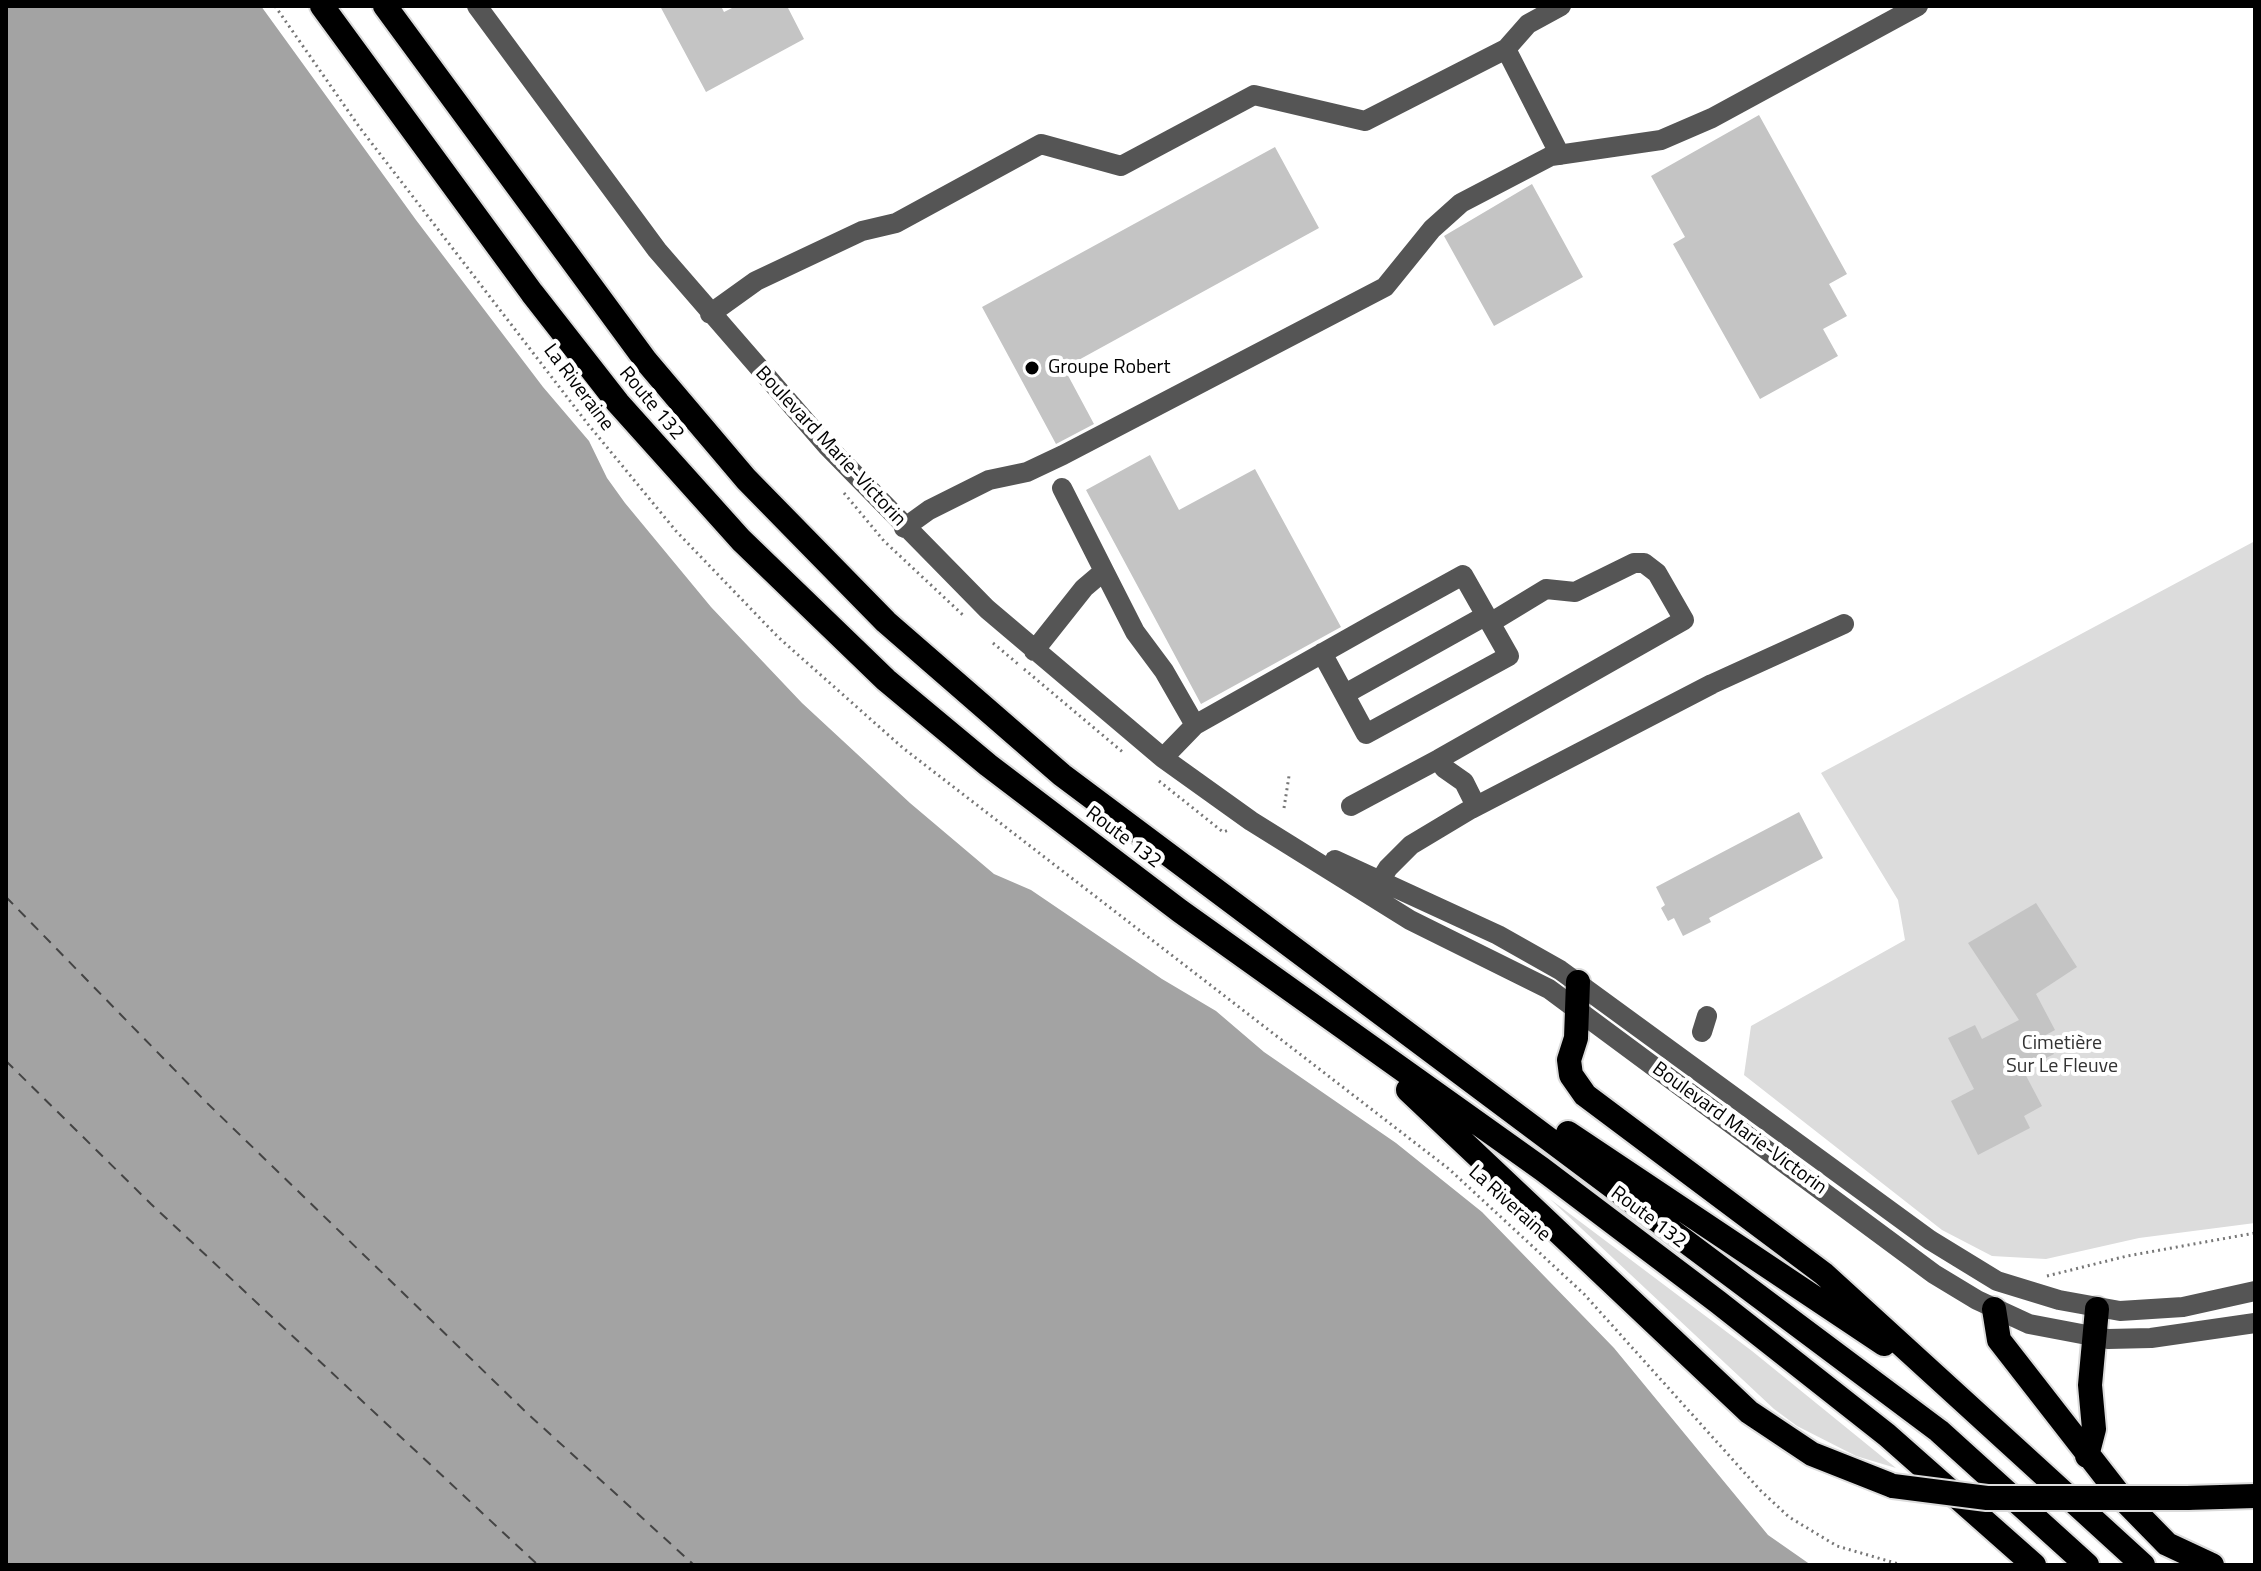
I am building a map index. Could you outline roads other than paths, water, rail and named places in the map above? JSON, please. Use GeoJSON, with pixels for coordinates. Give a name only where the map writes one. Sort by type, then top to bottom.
{"type":"FeatureCollection","features":[{"type":"Feature","properties":{"kind":"highway","name":"Route 132"},"geometry":{"type":"LineString","coordinates":[[322,6],[588,366],[683,478],[773,573],[886,680],[988,765],[1355,1038],[1542,1169],[1718,1302],[1887,1435],[2034,1565]]}},
{"type":"Feature","properties":{"kind":"highway","name":"Route 132"},"geometry":{"type":"LineString","coordinates":[[385,6],[646,361],[746,479],[886,622],[1020,740],[1939,1431],[2087,1565]]}},
{"type":"Feature","properties":{"kind":"highway"},"geometry":{"type":"LineString","coordinates":[[1323,968],[1807,1295],[1943,1382]]}},
{"type":"Feature","properties":{"kind":"highway"},"geometry":{"type":"LineString","coordinates":[[1569,976],[1583,1024],[1569,1068],[1585,1095],[1824,1274],[2143,1565]]}},
{"type":"Feature","properties":{"kind":"highway"},"geometry":{"type":"LineString","coordinates":[[1355,1038],[1519,1198],[1749,1412],[1812,1454],[1893,1486],[1977,1498],[2255,1496]]}},
{"type":"Feature","properties":{"kind":"highway"},"geometry":{"type":"LineString","coordinates":[[1994,1309],[1999,1340],[2087,1456],[2153,1532],[2183,1554],[2212,1565]]}},
{"type":"Feature","properties":{"kind":"highway"},"geometry":{"type":"LineString","coordinates":[[2087,1456],[2094,1429],[2090,1385],[2097,1309]]}},
{"type":"Feature","properties":{"kind":"street","name":"Boulevard Marie-Victorin"},"geometry":{"type":"LineString","coordinates":[[477,6],[593,167],[710,314],[904,528],[1034,651],[1163,758],[1251,821],[1375,889],[1498,935],[1569,976],[1967,1266],[2023,1290],[2097,1309],[2161,1310],[2255,1291]]}},
{"type":"Feature","properties":{"kind":"street"},"geometry":{"type":"LineString","coordinates":[[710,314],[756,281],[862,231],[896,223],[1041,144],[1121,166],[1254,95],[1365,121],[1506,49],[1528,24],[1561,6]]}},
{"type":"Feature","properties":{"kind":"street"},"geometry":{"type":"LineString","coordinates":[[904,528],[929,510],[989,480],[1027,472],[1063,455],[1385,287],[1432,229],[1461,203],[1560,155],[1661,140],[1712,118],[1918,6]]}},
{"type":"Feature","properties":{"kind":"street"},"geometry":{"type":"LineString","coordinates":[[1506,49],[1560,155]]}},
{"type":"Feature","properties":{"kind":"street"},"geometry":{"type":"LineString","coordinates":[[1062,488],[1135,632],[1164,671],[1195,725]]}},
{"type":"Feature","properties":{"kind":"street"},"geometry":{"type":"LineString","coordinates":[[1345,694],[1546,589],[1575,592],[1634,563],[1644,563],[1657,573],[1684,620],[1351,806]]}},
{"type":"Feature","properties":{"kind":"street"},"geometry":{"type":"LineString","coordinates":[[1034,651],[1084,588],[1104,571]]}},
{"type":"Feature","properties":{"kind":"street"},"geometry":{"type":"LineString","coordinates":[[1163,758],[1195,725],[1322,653],[1463,575],[1509,656],[1366,734],[1322,653]]}},
{"type":"Feature","properties":{"kind":"street"},"geometry":{"type":"LineString","coordinates":[[1375,889],[1411,845],[1476,806],[1712,684],[1844,624]]}},
{"type":"Feature","properties":{"kind":"street"},"geometry":{"type":"LineString","coordinates":[[1439,759],[1444,768],[1464,782],[1476,806]]}},
{"type":"Feature","properties":{"kind":"street","name":"Boulevard Marie-Victorin"},"geometry":{"type":"LineString","coordinates":[[1375,889],[1410,920],[1549,989],[1583,1024],[1662,1072],[1934,1274],[1994,1309],[2046,1329],[2094,1338],[2151,1338],[2255,1323]]}},
{"type":"Feature","properties":{"kind":"street"},"geometry":{"type":"LineString","coordinates":[[1549,989],[1569,976]]}},
{"type":"Feature","properties":{"kind":"street"},"geometry":{"type":"LineString","coordinates":[[1662,1072],[1676,1053]]}},
{"type":"Feature","properties":{"kind":"street"},"geometry":{"type":"LineString","coordinates":[[1691,1093],[1706,1075]]}},
{"type":"Feature","properties":{"kind":"place","name":"Groupe Robert"},"geometry":{"type":"Point","coordinates":[1032,368]}},
{"type":"Feature","properties":{"kind":"park label","name":"Cimetière Sur Le Fleuve"},"geometry":{"type":"Point","coordinates":[2062,1056]}}]}
